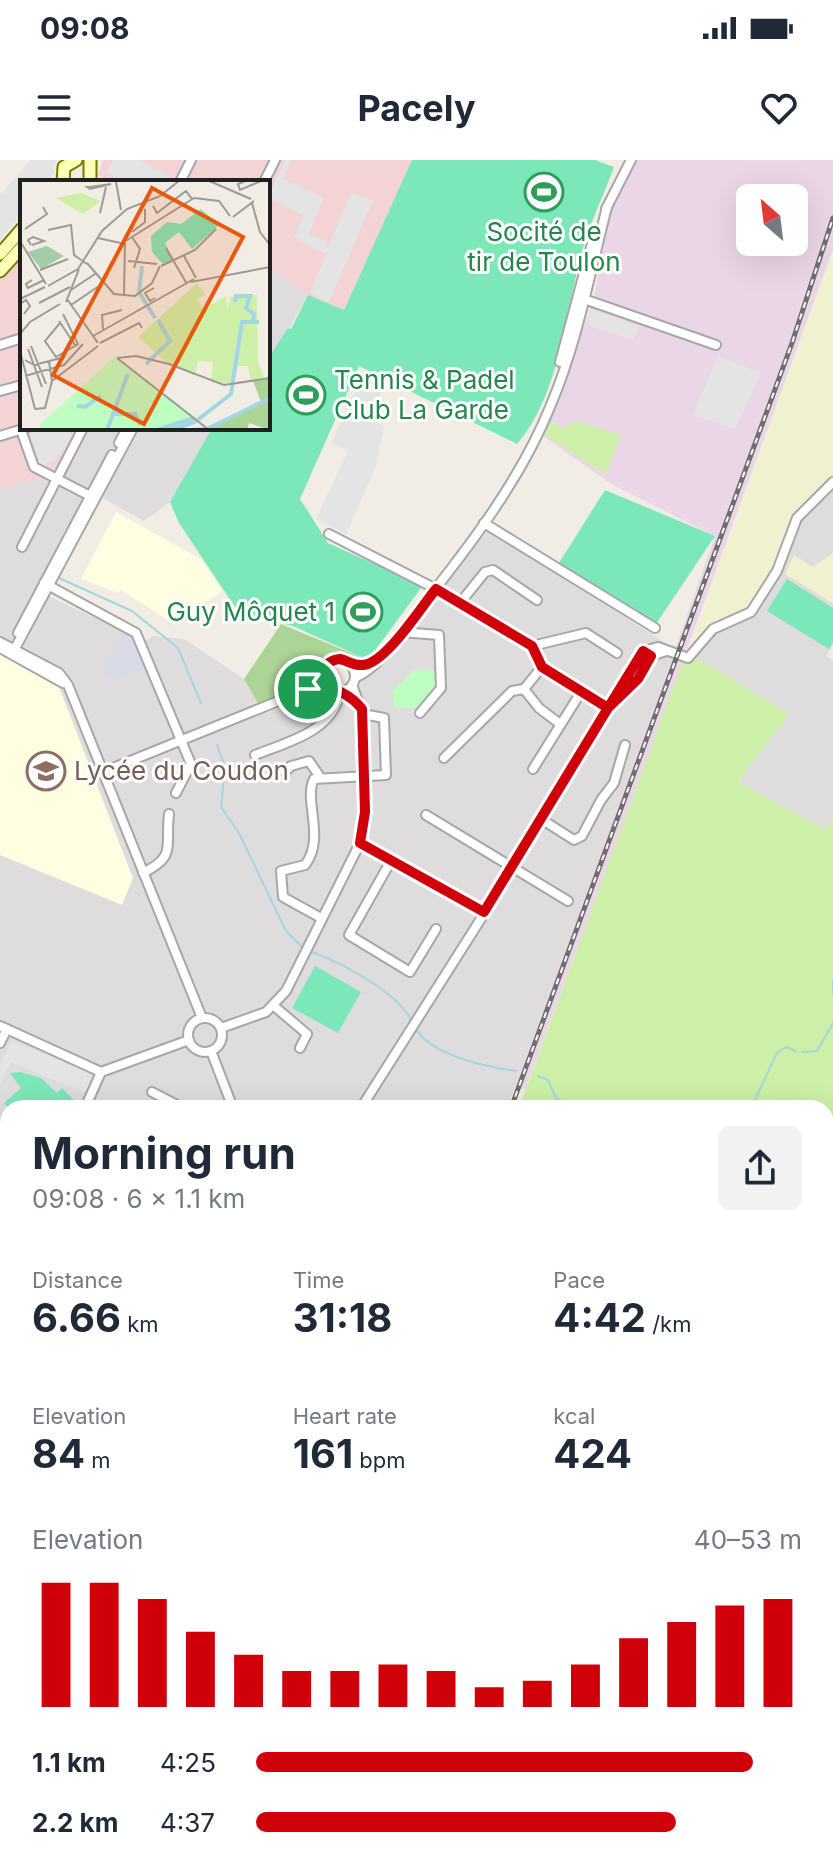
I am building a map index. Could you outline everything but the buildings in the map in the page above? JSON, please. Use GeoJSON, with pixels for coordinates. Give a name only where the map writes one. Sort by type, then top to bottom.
{"type":"FeatureCollection","features":[{"type":"Feature","properties":{"kind":"main road"},"geometry":{"type":"LineString","coordinates":[[62,180],[64,167],[76,160],[91,174]]}},
{"type":"Feature","properties":{"kind":"main road"},"geometry":{"type":"LineString","coordinates":[[0,254],[20,231]]}},
{"type":"Feature","properties":{"kind":"main road"},"geometry":{"type":"LineString","coordinates":[[0,271],[20,249]]}},
{"type":"Feature","properties":{"kind":"street"},"geometry":{"type":"LineString","coordinates":[[181,180],[191,160]]}},
{"type":"Feature","properties":{"kind":"street"},"geometry":{"type":"LineString","coordinates":[[265,180],[275,160]]}},
{"type":"Feature","properties":{"kind":"street"},"geometry":{"type":"LineString","coordinates":[[255,755],[318,728],[333,711],[342,692],[372,669],[383,656],[484,523],[550,407],[594,238],[631,160]]}},
{"type":"Feature","properties":{"kind":"street"},"geometry":{"type":"LineString","coordinates":[[580,298],[716,345]]}},
{"type":"Feature","properties":{"kind":"street"},"geometry":{"type":"LineString","coordinates":[[0,345],[20,339]]}},
{"type":"Feature","properties":{"kind":"street"},"geometry":{"type":"LineString","coordinates":[[0,391],[20,386]]}},
{"type":"Feature","properties":{"kind":"street"},"geometry":{"type":"LineString","coordinates":[[0,436],[21,430]]}},
{"type":"Feature","properties":{"kind":"street"},"geometry":{"type":"LineString","coordinates":[[24,430],[31,464],[93,497]]}},
{"type":"Feature","properties":{"kind":"street"},"geometry":{"type":"LineString","coordinates":[[22,547],[82,430]]}},
{"type":"Feature","properties":{"kind":"street"},"geometry":{"type":"LineString","coordinates":[[126,430],[47,585],[8,648],[59,673],[68,685],[202,1018]]}},
{"type":"Feature","properties":{"kind":"street"},"geometry":{"type":"LineString","coordinates":[[93,497],[132,430]]}},
{"type":"Feature","properties":{"kind":"street"},"geometry":{"type":"LineString","coordinates":[[366,1100],[608,708],[638,679],[647,654],[666,651],[688,658],[713,629],[751,612],[777,571],[797,518],[833,482]]}},
{"type":"Feature","properties":{"kind":"street"},"geometry":{"type":"LineString","coordinates":[[484,523],[655,628]]}},
{"type":"Feature","properties":{"kind":"street"},"geometry":{"type":"LineString","coordinates":[[329,534],[436,589],[532,646],[542,667],[608,708]]}},
{"type":"Feature","properties":{"kind":"street"},"geometry":{"type":"LineString","coordinates":[[460,603],[485,572],[493,570],[537,600]]}},
{"type":"Feature","properties":{"kind":"street"},"geometry":{"type":"LineString","coordinates":[[47,585],[136,633],[191,764],[176,793]]}},
{"type":"Feature","properties":{"kind":"street"},"geometry":{"type":"LineString","coordinates":[[401,632],[439,635],[441,688],[420,713]]}},
{"type":"Feature","properties":{"kind":"street"},"geometry":{"type":"LineString","coordinates":[[532,646],[586,633],[617,653]]}},
{"type":"Feature","properties":{"kind":"street"},"geometry":{"type":"LineString","coordinates":[[324,682],[324,668],[330,661],[340,659],[352,666],[370,664],[383,656]]}},
{"type":"Feature","properties":{"kind":"street"},"geometry":{"type":"LineString","coordinates":[[221,1028],[256,1017],[274,1006],[286,991],[360,843],[365,812],[362,711],[352,666]]}},
{"type":"Feature","properties":{"kind":"street"},"geometry":{"type":"LineString","coordinates":[[444,758],[512,691],[524,689],[542,667]]}},
{"type":"Feature","properties":{"kind":"street"},"geometry":{"type":"LineString","coordinates":[[103,772],[324,682]]}},
{"type":"Feature","properties":{"kind":"street"},"geometry":{"type":"LineString","coordinates":[[321,918],[290,904],[283,897],[280,885],[281,871],[305,865],[313,852],[311,786],[320,777],[386,775],[384,718],[362,711],[342,692],[324,682]]}},
{"type":"Feature","properties":{"kind":"street"},"geometry":{"type":"LineString","coordinates":[[524,689],[539,708],[560,724]]}},
{"type":"Feature","properties":{"kind":"street"},"geometry":{"type":"LineString","coordinates":[[533,769],[581,692]]}},
{"type":"Feature","properties":{"kind":"street"},"geometry":{"type":"LineString","coordinates":[[541,819],[574,840],[582,836],[614,783],[625,745]]}},
{"type":"Feature","properties":{"kind":"street"},"geometry":{"type":"LineString","coordinates":[[285,772],[291,766],[309,761],[320,777]]}},
{"type":"Feature","properties":{"kind":"street"},"geometry":{"type":"LineString","coordinates":[[143,873],[161,863],[169,852],[169,814]]}},
{"type":"Feature","properties":{"kind":"street"},"geometry":{"type":"LineString","coordinates":[[426,815],[568,901]]}},
{"type":"Feature","properties":{"kind":"street"},"geometry":{"type":"LineString","coordinates":[[360,843],[484,912]]}},
{"type":"Feature","properties":{"kind":"street"},"geometry":{"type":"LineString","coordinates":[[392,859],[349,935],[410,972],[436,929]]}},
{"type":"Feature","properties":{"kind":"street"},"geometry":{"type":"LineString","coordinates":[[274,1006],[307,1034],[300,1048]]}},
{"type":"Feature","properties":{"kind":"street"},"geometry":{"type":"LineString","coordinates":[[202,1018],[215,1021],[221,1028],[219,1044],[211,1051],[198,1051],[189,1040],[190,1027],[202,1018]]}},
{"type":"Feature","properties":{"kind":"street"},"geometry":{"type":"LineString","coordinates":[[0,1043],[3,1028],[101,1072],[189,1040]]}},
{"type":"Feature","properties":{"kind":"street"},"geometry":{"type":"LineString","coordinates":[[211,1051],[230,1100]]}},
{"type":"Feature","properties":{"kind":"street"},"geometry":{"type":"LineString","coordinates":[[89,1100],[101,1072]]}},
{"type":"Feature","properties":{"kind":"street"},"geometry":{"type":"LineString","coordinates":[[152,1092],[168,1100]]}},
{"type":"Feature","properties":{"kind":"shaded area"},"geometry":{"type":"Polygon","coordinates":[[[31,160],[57,160],[49,180],[20,180],[20,215],[0,240],[0,195],[31,160]]]}},
{"type":"Feature","properties":{"kind":"shaded area"},"geometry":{"type":"Polygon","coordinates":[[[103,160],[412,160],[344,310],[308,295],[270,268],[270,180],[107,180],[98,175],[103,160]]]}},
{"type":"Feature","properties":{"kind":"shaded area"},"geometry":{"type":"Polygon","coordinates":[[[113,160],[140,160],[169,176],[169,180],[121,180],[106,172],[113,160]]]}},
{"type":"Feature","properties":{"kind":"shaded area"},"geometry":{"type":"Polygon","coordinates":[[[285,160],[292,160],[283,179],[324,198],[309,234],[325,241],[328,248],[351,193],[373,201],[329,302],[310,293],[326,254],[294,237],[304,216],[270,198],[285,160]]]}},
{"type":"Feature","properties":{"kind":"shaded area"},"geometry":{"type":"Polygon","coordinates":[[[637,160],[833,160],[833,250],[686,652],[675,649],[715,536],[613,485],[543,436],[593,301],[610,214],[637,160]]]}},
{"type":"Feature","properties":{"kind":"shaded area"},"geometry":{"type":"Polygon","coordinates":[[[833,250],[833,476],[800,506],[775,569],[747,611],[714,626],[687,655],[833,250]]]}},
{"type":"Feature","properties":{"kind":"shaded area"},"geometry":{"type":"Polygon","coordinates":[[[20,253],[20,430],[77,430],[49,476],[0,489],[0,275],[20,253]]]}},
{"type":"Feature","properties":{"kind":"shaded area"},"geometry":{"type":"Polygon","coordinates":[[[270,268],[308,295],[270,362],[270,268]]]}},
{"type":"Feature","properties":{"kind":"shaded area"},"geometry":{"type":"Polygon","coordinates":[[[591,309],[639,326],[633,340],[586,325],[591,309]]]}},
{"type":"Feature","properties":{"kind":"shaded area"},"geometry":{"type":"Polygon","coordinates":[[[718,356],[761,373],[735,429],[693,415],[718,356]]]}},
{"type":"Feature","properties":{"kind":"shaded area"},"geometry":{"type":"Polygon","coordinates":[[[364,370],[386,381],[370,418],[384,427],[376,466],[346,534],[316,519],[348,451],[331,443],[364,370]]]}},
{"type":"Feature","properties":{"kind":"shaded area"},"geometry":{"type":"Polygon","coordinates":[[[69,430],[71,437],[56,460],[40,466],[30,433],[69,430]]]}},
{"type":"Feature","properties":{"kind":"shaded area"},"geometry":{"type":"Polygon","coordinates":[[[77,430],[211,430],[170,502],[144,521],[88,490],[35,590],[145,641],[153,636],[184,639],[244,679],[267,713],[319,692],[337,697],[358,686],[415,623],[488,530],[675,649],[510,1100],[0,1100],[0,489],[49,476],[77,430]]]}},
{"type":"Feature","properties":{"kind":"shaded area"},"geometry":{"type":"Polygon","coordinates":[[[833,485],[833,553],[813,567],[785,574],[833,603],[833,645],[826,656],[833,660],[833,819],[826,830],[738,782],[788,714],[695,657],[798,520],[833,485]]]}},
{"type":"Feature","properties":{"kind":"shaded area"},"geometry":{"type":"Polygon","coordinates":[[[116,512],[201,559],[222,591],[175,625],[121,590],[119,593],[81,579],[116,512]]]}},
{"type":"Feature","properties":{"kind":"shaded area"},"geometry":{"type":"Polygon","coordinates":[[[833,553],[833,603],[785,574],[794,555],[813,567],[833,553]]]}},
{"type":"Feature","properties":{"kind":"shaded area"},"geometry":{"type":"Polygon","coordinates":[[[124,632],[136,639],[148,666],[111,681],[103,669],[124,632]]]}},
{"type":"Feature","properties":{"kind":"shaded area","name":"Lycée du Coudon"},"geometry":{"type":"Polygon","coordinates":[[[0,654],[59,687],[133,878],[122,905],[0,855],[0,654]]]}},
{"type":"Feature","properties":{"kind":"shaded area"},"geometry":{"type":"Polygon","coordinates":[[[671,657],[683,662],[525,1090],[515,1086],[671,657]]]}},
{"type":"Feature","properties":{"kind":"shaded area"},"geometry":{"type":"Polygon","coordinates":[[[11,1041],[96,1074],[88,1094],[11,1062],[0,1084],[0,1065],[11,1041]]]}},
{"type":"Feature","properties":{"kind":"green space"},"geometry":{"type":"Polygon","coordinates":[[[412,160],[595,160],[614,167],[583,248],[552,376],[532,424],[517,444],[359,366],[300,499],[328,543],[417,583],[421,588],[368,660],[293,626],[239,613],[179,523],[170,502],[211,430],[270,430],[270,356],[288,328],[291,329],[308,295],[344,310],[412,160]]]}},
{"type":"Feature","properties":{"kind":"green space"},"geometry":{"type":"Polygon","coordinates":[[[552,421],[561,428],[578,421],[621,435],[606,474],[544,435],[552,421]]]}},
{"type":"Feature","properties":{"kind":"green space"},"geometry":{"type":"Polygon","coordinates":[[[605,490],[715,536],[656,624],[559,563],[605,490]]]}},
{"type":"Feature","properties":{"kind":"green space"},"geometry":{"type":"Polygon","coordinates":[[[787,579],[833,608],[833,642],[829,649],[767,611],[787,579]]]}},
{"type":"Feature","properties":{"kind":"green space"},"geometry":{"type":"Polygon","coordinates":[[[281,624],[368,660],[325,656],[305,682],[259,705],[244,679],[281,624]]]}},
{"type":"Feature","properties":{"kind":"green space"},"geometry":{"type":"Polygon","coordinates":[[[695,657],[789,714],[738,782],[826,830],[833,819],[833,1100],[522,1100],[678,674],[683,662],[695,657]]]}},
{"type":"Feature","properties":{"kind":"green space"},"geometry":{"type":"Polygon","coordinates":[[[414,670],[435,670],[436,689],[417,708],[394,708],[392,692],[414,670]]]}},
{"type":"Feature","properties":{"kind":"green space"},"geometry":{"type":"Polygon","coordinates":[[[315,966],[361,992],[338,1033],[292,1008],[315,966]]]}},
{"type":"Feature","properties":{"kind":"green space"},"geometry":{"type":"Polygon","coordinates":[[[20,1072],[41,1078],[57,1093],[62,1088],[74,1100],[7,1100],[21,1088],[10,1073],[20,1072]]]}},
{"type":"Feature","properties":{"kind":"waterway"},"geometry":{"type":"LineString","coordinates":[[59,578],[132,611],[178,648],[201,703]]}},
{"type":"Feature","properties":{"kind":"waterway"},"geometry":{"type":"LineString","coordinates":[[217,745],[225,767],[221,807],[239,833],[286,931],[304,949]]}},
{"type":"Feature","properties":{"kind":"waterway"},"geometry":{"type":"LineString","coordinates":[[310,951],[381,989],[412,1021]]}},
{"type":"Feature","properties":{"kind":"waterway"},"geometry":{"type":"LineString","coordinates":[[833,980],[833,993]]}},
{"type":"Feature","properties":{"kind":"waterway"},"geometry":{"type":"LineString","coordinates":[[802,1052],[817,1051],[833,1023]]}},
{"type":"Feature","properties":{"kind":"waterway"},"geometry":{"type":"LineString","coordinates":[[415,1027],[422,1037],[445,1052],[475,1063],[516,1071]]}},
{"type":"Feature","properties":{"kind":"waterway"},"geometry":{"type":"LineString","coordinates":[[755,1100],[777,1053],[786,1047],[796,1051]]}},
{"type":"Feature","properties":{"kind":"waterway"},"geometry":{"type":"LineString","coordinates":[[538,1076],[548,1080],[560,1100]]}},
{"type":"Feature","properties":{"kind":"railway"},"geometry":{"type":"LineString","coordinates":[[514,1100],[792,343],[833,218]]}},
{"type":"Feature","properties":{"kind":"place","name":"Socité de tir de Toulon"},"geometry":{"type":"Point","coordinates":[544,192]}},
{"type":"Feature","properties":{"kind":"place","name":"Tennis & Padel Club La Garde"},"geometry":{"type":"Point","coordinates":[306,395]}},
{"type":"Feature","properties":{"kind":"place","name":"Guy Môquet 1"},"geometry":{"type":"Point","coordinates":[363,612]}},
{"type":"Feature","properties":{"kind":"place","name":"Lycée du Coudon"},"geometry":{"type":"Point","coordinates":[46,771]}},
{"type":"Feature","properties":{"kind":"route"},"geometry":{"type":"LineString","coordinates":[[308,689],[322,678],[324,668],[330,661],[340,659],[352,666],[363,665],[383,656],[436,589],[532,646],[542,667],[608,708],[643,651],[651,656],[638,679],[608,708],[484,912],[360,843],[365,812],[362,709],[343,691],[336,692],[326,686],[308,689]]}}]}
